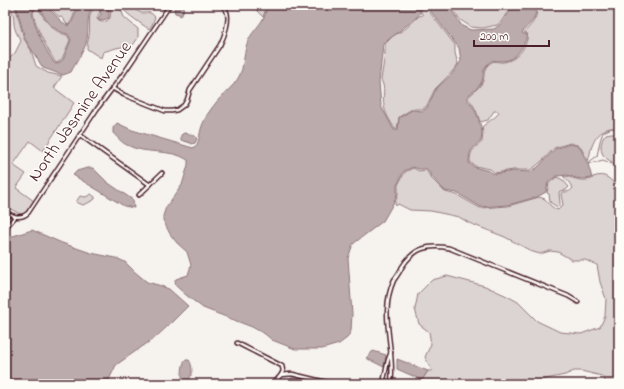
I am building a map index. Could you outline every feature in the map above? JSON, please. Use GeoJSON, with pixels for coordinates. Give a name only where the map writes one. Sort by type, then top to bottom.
{"type":"FeatureCollection","features":[{"type":"Feature","properties":{"kind":"street","name":"North Jasmine Avenue"},"geometry":{"type":"LineString","coordinates":[[5,227],[15,217],[25,216],[28,213],[170,5]]}},
{"type":"Feature","properties":{"kind":"street"},"geometry":{"type":"LineString","coordinates":[[112,88],[124,95],[165,110],[172,111],[184,105],[190,90],[220,45],[223,38],[228,16],[222,5]]}},
{"type":"Feature","properties":{"kind":"street"},"geometry":{"type":"LineString","coordinates":[[80,135],[150,185]]}},
{"type":"Feature","properties":{"kind":"street"},"geometry":{"type":"LineString","coordinates":[[139,195],[162,173]]}},
{"type":"Feature","properties":{"kind":"street"},"geometry":{"type":"LineString","coordinates":[[5,212],[15,217]]}},
{"type":"Feature","properties":{"kind":"street"},"geometry":{"type":"LineString","coordinates":[[391,384],[392,365],[388,327],[389,296],[394,281],[408,258],[419,250],[429,246],[449,248],[562,293],[578,302]]}},
{"type":"Feature","properties":{"kind":"street"},"geometry":{"type":"LineString","coordinates":[[237,342],[282,366],[283,371],[273,384]]}},
{"type":"Feature","properties":{"kind":"street"},"geometry":{"type":"LineString","coordinates":[[383,384],[391,352]]}},
{"type":"Feature","properties":{"kind":"street"},"geometry":{"type":"LineString","coordinates":[[281,375],[292,374],[334,384]]}},
{"type":"Feature","properties":{"kind":"shaded area"},"geometry":{"type":"Polygon","coordinates":[[[5,5],[15,5],[24,39],[31,50],[36,66],[48,73],[62,76],[54,88],[74,103],[43,151],[30,141],[13,165],[26,174],[16,188],[34,201],[22,215],[5,206],[5,67],[21,41],[15,29],[13,13],[5,5]]]}},
{"type":"Feature","properties":{"kind":"shaded area"},"geometry":{"type":"Polygon","coordinates":[[[16,5],[45,5],[68,26],[73,19],[78,5],[96,5],[90,12],[85,47],[71,72],[63,75],[43,68],[25,39],[16,5]],[[36,6],[32,13],[36,26],[47,51],[54,63],[57,64],[63,60],[71,40],[68,34],[53,27],[41,10],[36,6]]]}},
{"type":"Feature","properties":{"kind":"shaded area"},"geometry":{"type":"Polygon","coordinates":[[[47,5],[76,5],[74,15],[70,23],[68,25],[64,19],[58,16],[47,5]]]}},
{"type":"Feature","properties":{"kind":"shaded area"},"geometry":{"type":"Polygon","coordinates":[[[96,5],[111,5],[109,10],[109,18],[100,21],[98,19],[101,14],[100,8],[96,5]]]}},
{"type":"Feature","properties":{"kind":"shaded area"},"geometry":{"type":"Polygon","coordinates":[[[112,5],[119,5],[124,17],[138,29],[138,38],[133,45],[103,52],[101,58],[87,49],[90,16],[96,7],[100,11],[97,19],[98,21],[107,21],[110,18],[112,5]]]}},
{"type":"Feature","properties":{"kind":"shaded area"},"geometry":{"type":"Polygon","coordinates":[[[124,5],[131,5],[139,12],[151,13],[155,17],[149,29],[125,11],[122,8],[124,5]]]}},
{"type":"Feature","properties":{"kind":"shaded area"},"geometry":{"type":"Polygon","coordinates":[[[176,5],[185,5],[182,15],[180,16],[179,14],[175,13],[174,9],[176,5]]]}},
{"type":"Feature","properties":{"kind":"shaded area"},"geometry":{"type":"Polygon","coordinates":[[[252,5],[265,5],[263,17],[256,10],[252,5]]]}},
{"type":"Feature","properties":{"kind":"shaded area"},"geometry":{"type":"Polygon","coordinates":[[[266,5],[411,5],[420,9],[420,13],[416,18],[383,44],[379,82],[381,106],[394,130],[398,130],[399,118],[412,110],[422,111],[427,108],[436,89],[452,74],[461,61],[459,48],[426,5],[448,5],[462,26],[471,30],[494,29],[502,23],[509,12],[509,5],[531,5],[536,12],[532,22],[522,33],[527,34],[527,36],[521,49],[515,56],[508,60],[494,60],[488,63],[484,70],[481,83],[467,96],[467,100],[470,102],[477,114],[482,132],[481,141],[470,153],[469,163],[474,167],[494,174],[514,171],[531,172],[538,167],[555,149],[570,144],[579,146],[588,164],[592,178],[583,179],[567,175],[557,176],[548,182],[546,192],[537,197],[508,205],[481,207],[457,193],[445,191],[427,169],[413,167],[404,171],[397,185],[397,194],[394,202],[383,221],[353,244],[348,258],[352,314],[351,331],[347,338],[339,344],[322,349],[295,349],[272,340],[265,334],[252,327],[203,308],[176,286],[176,279],[188,275],[191,265],[187,252],[170,234],[163,220],[166,207],[182,185],[188,160],[173,154],[134,148],[120,140],[113,133],[113,128],[117,123],[132,130],[193,148],[198,142],[201,129],[207,115],[240,75],[246,47],[250,37],[265,14],[266,5]]]}},
{"type":"Feature","properties":{"kind":"shaded area"},"geometry":{"type":"Polygon","coordinates":[[[417,5],[424,5],[455,45],[455,53],[458,64],[435,89],[426,107],[422,109],[412,109],[399,117],[397,129],[395,129],[387,115],[385,108],[381,80],[385,44],[419,16],[423,15],[421,13],[421,8],[417,5]]]}},
{"type":"Feature","properties":{"kind":"shaded area"},"geometry":{"type":"Polygon","coordinates":[[[450,5],[508,5],[508,11],[501,22],[497,25],[483,28],[471,27],[459,19],[450,5]]]}},
{"type":"Feature","properties":{"kind":"shaded area"},"geometry":{"type":"Polygon","coordinates":[[[532,5],[619,5],[619,128],[606,129],[596,137],[588,161],[580,146],[570,143],[554,148],[531,170],[513,170],[495,173],[490,169],[475,166],[470,162],[470,158],[473,150],[482,142],[482,127],[499,113],[498,111],[494,111],[488,120],[480,122],[476,109],[468,97],[482,83],[487,66],[494,61],[504,62],[514,58],[526,44],[527,33],[524,33],[534,21],[537,12],[532,5]]]}},
{"type":"Feature","properties":{"kind":"shaded area"},"geometry":{"type":"Polygon","coordinates":[[[36,7],[53,28],[67,35],[70,40],[62,59],[57,63],[48,50],[37,26],[33,13],[36,7]]]}},
{"type":"Feature","properties":{"kind":"shaded area"},"geometry":{"type":"Polygon","coordinates":[[[184,133],[195,136],[197,139],[195,143],[192,144],[181,140],[181,135],[184,133]]]}},
{"type":"Feature","properties":{"kind":"shaded area"},"geometry":{"type":"Polygon","coordinates":[[[606,134],[617,134],[619,138],[619,165],[607,159],[601,151],[603,138],[606,134]]]}},
{"type":"Feature","properties":{"kind":"shaded area"},"geometry":{"type":"Polygon","coordinates":[[[93,168],[107,182],[133,200],[134,208],[124,206],[73,175],[77,171],[93,168]]]}},
{"type":"Feature","properties":{"kind":"shaded area"},"geometry":{"type":"Polygon","coordinates":[[[413,168],[419,171],[426,170],[431,178],[445,192],[457,195],[480,208],[508,206],[539,197],[545,199],[551,206],[558,210],[563,205],[562,192],[568,192],[573,188],[563,176],[584,180],[592,179],[593,177],[601,175],[607,177],[618,185],[619,384],[607,384],[602,376],[581,371],[574,371],[565,375],[541,380],[535,384],[418,384],[428,371],[432,371],[425,357],[431,344],[429,332],[419,324],[415,309],[418,294],[432,280],[447,276],[485,286],[518,302],[537,321],[560,332],[581,334],[600,327],[605,316],[606,299],[600,282],[597,265],[585,260],[572,260],[558,252],[550,251],[540,254],[533,252],[505,237],[469,223],[459,217],[431,211],[410,210],[398,204],[396,206],[395,203],[398,194],[398,185],[405,172],[413,168]]]}},
{"type":"Feature","properties":{"kind":"shaded area"},"geometry":{"type":"Polygon","coordinates":[[[557,177],[563,180],[569,187],[566,190],[559,192],[560,204],[557,207],[550,202],[549,194],[547,193],[549,183],[557,177]]]}},
{"type":"Feature","properties":{"kind":"shaded area"},"geometry":{"type":"Polygon","coordinates":[[[91,194],[95,197],[95,199],[88,203],[83,205],[76,202],[80,196],[86,197],[91,194]]]}},
{"type":"Feature","properties":{"kind":"shaded area"},"geometry":{"type":"Polygon","coordinates":[[[32,230],[62,243],[91,253],[116,258],[125,262],[147,282],[169,289],[188,306],[156,337],[116,365],[107,384],[5,384],[5,239],[32,230]]]}},
{"type":"Feature","properties":{"kind":"shaded area"},"geometry":{"type":"Polygon","coordinates":[[[373,351],[386,355],[384,367],[366,358],[373,351]]]}},
{"type":"Feature","properties":{"kind":"shaded area"},"geometry":{"type":"Polygon","coordinates":[[[397,359],[428,371],[422,380],[397,369],[397,359]]]}},
{"type":"Feature","properties":{"kind":"shaded area"},"geometry":{"type":"Polygon","coordinates":[[[185,360],[189,360],[192,368],[192,373],[188,381],[182,379],[185,360]]]}},
{"type":"Feature","properties":{"kind":"shaded area"},"geometry":{"type":"Polygon","coordinates":[[[293,377],[314,384],[285,384],[293,377]]]}},
{"type":"Feature","properties":{"kind":"waterway"},"geometry":{"type":"LineString","coordinates":[[588,163],[597,156],[603,132],[612,128],[619,134]]}},
{"type":"Feature","properties":{"kind":"waterway"},"geometry":{"type":"LineString","coordinates":[[588,164],[603,160],[619,167]]}}]}
